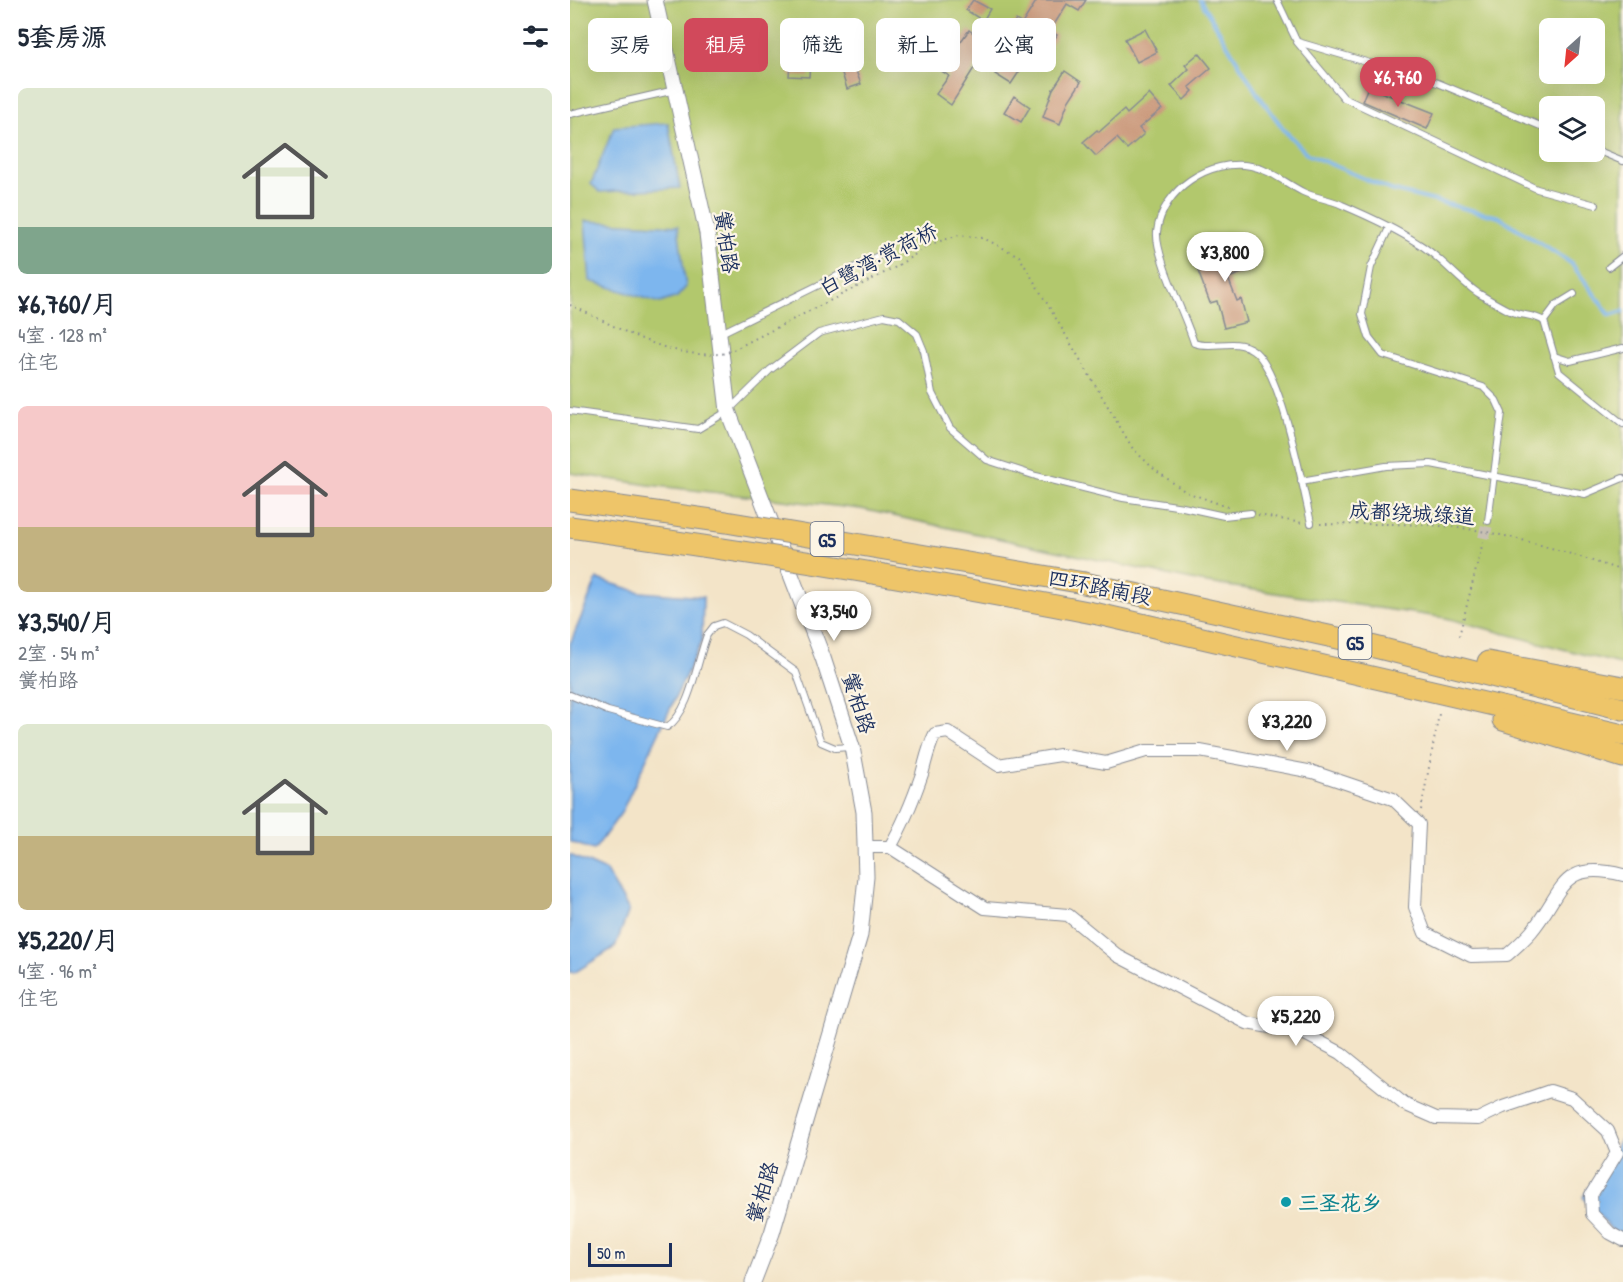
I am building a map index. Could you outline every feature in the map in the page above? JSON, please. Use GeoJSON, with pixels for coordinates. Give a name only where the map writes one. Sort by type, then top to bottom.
{"type":"FeatureCollection","features":[{"type":"Feature","properties":{"kind":"highway","name":"四环路南段"},"geometry":{"type":"LineString","coordinates":[[570,500],[726,522],[1084,583],[1280,625],[1623,709]]}},
{"type":"Feature","properties":{"kind":"highway","name":"四环路南段"},"geometry":{"type":"LineString","coordinates":[[570,527],[915,578],[1098,614],[1623,735]]}},
{"type":"Feature","properties":{"kind":"highway"},"geometry":{"type":"LineString","coordinates":[[1280,625],[1623,687]]}},
{"type":"Feature","properties":{"kind":"highway"},"geometry":{"type":"LineString","coordinates":[[1342,670],[1623,757]]}},
{"type":"Feature","properties":{"kind":"street","name":"黉柏路"},"geometry":{"type":"LineString","coordinates":[[655,0],[707,233],[717,335],[728,411],[823,658],[852,747],[864,812],[866,877],[860,935],[772,1233],[753,1282]]}},
{"type":"Feature","properties":{"kind":"street"},"geometry":{"type":"LineString","coordinates":[[890,847],[907,818],[935,734],[948,732],[998,765],[1060,755],[1106,763],[1146,751],[1200,750],[1313,772],[1393,799],[1419,824],[1415,907],[1425,933],[1471,956],[1507,955],[1532,931],[1552,897],[1570,876],[1599,869],[1623,875]]}},
{"type":"Feature","properties":{"kind":"street"},"geometry":{"type":"LineString","coordinates":[[865,847],[890,847],[985,908],[1068,915],[1118,956],[1247,1023],[1303,1033],[1341,1053],[1404,1104],[1436,1118],[1478,1119],[1503,1107],[1550,1091],[1572,1098],[1608,1131],[1617,1153],[1591,1195],[1592,1214],[1610,1233],[1623,1240]]}},
{"type":"Feature","properties":{"kind":"lane"},"geometry":{"type":"LineString","coordinates":[[1277,0],[1297,42],[1344,98],[1537,189],[1596,206]]}},
{"type":"Feature","properties":{"kind":"lane"},"geometry":{"type":"LineString","coordinates":[[1297,42],[1437,83],[1539,125]]}},
{"type":"Feature","properties":{"kind":"lane"},"geometry":{"type":"LineString","coordinates":[[570,114],[676,90]]}},
{"type":"Feature","properties":{"kind":"lane"},"geometry":{"type":"LineString","coordinates":[[1605,154],[1623,161]]}},
{"type":"Feature","properties":{"kind":"lane"},"geometry":{"type":"LineString","coordinates":[[1311,523],[1293,438],[1263,362],[1253,350],[1226,343],[1200,345],[1194,343],[1160,252],[1157,233],[1160,220],[1181,187],[1198,174],[1212,168],[1232,165],[1250,166],[1273,173],[1304,193],[1341,204],[1420,244],[1478,293],[1511,311],[1536,316],[1544,321],[1559,372],[1623,424]]}},
{"type":"Feature","properties":{"kind":"lane"},"geometry":{"type":"LineString","coordinates":[[1389,228],[1371,267],[1367,286],[1362,314],[1369,337],[1383,355],[1483,387],[1496,400],[1502,413],[1496,476],[1488,521]]}},
{"type":"Feature","properties":{"kind":"lane"},"geometry":{"type":"LineString","coordinates":[[717,335],[880,255]]}},
{"type":"Feature","properties":{"kind":"lane"},"geometry":{"type":"LineString","coordinates":[[1609,267],[1623,256]]}},
{"type":"Feature","properties":{"kind":"lane"},"geometry":{"type":"LineString","coordinates":[[1544,321],[1556,305],[1574,294]]}},
{"type":"Feature","properties":{"kind":"lane"},"geometry":{"type":"LineString","coordinates":[[570,411],[698,429],[728,411],[770,370],[819,333],[884,316],[899,319],[917,334],[924,351],[932,393],[950,428],[987,460],[1036,476],[1123,498],[1224,516],[1251,513]]}},
{"type":"Feature","properties":{"kind":"lane"},"geometry":{"type":"LineString","coordinates":[[1554,356],[1570,361],[1623,348]]}},
{"type":"Feature","properties":{"kind":"lane"},"geometry":{"type":"LineString","coordinates":[[1301,481],[1386,466],[1431,464],[1585,494],[1623,478]]}},
{"type":"Feature","properties":{"kind":"lane"},"geometry":{"type":"LineString","coordinates":[[570,695],[617,715],[667,727],[678,721],[707,635],[714,626],[723,623],[747,635],[796,672],[821,742],[835,748],[852,747]]}},
{"type":"Feature","properties":{"kind":"path","name":"白鹭湾·赏荷桥"},"geometry":{"type":"LineString","coordinates":[[570,304],[636,335],[686,355],[707,356],[727,353],[894,268],[931,244],[959,235],[983,238],[1019,256],[1133,449],[1155,470],[1186,492],[1231,508]]}},
{"type":"Feature","properties":{"kind":"path","name":"成都绕城绿道"},"geometry":{"type":"LineString","coordinates":[[1231,508],[1311,523],[1411,523],[1484,531],[1551,547],[1623,571]]}},
{"type":"Feature","properties":{"kind":"path"},"geometry":{"type":"LineString","coordinates":[[1459,636],[1484,538]]}},
{"type":"Feature","properties":{"kind":"path"},"geometry":{"type":"LineString","coordinates":[[1419,824],[1439,714]]}},
{"type":"Feature","properties":{"kind":"green space"},"geometry":{"type":"Polygon","coordinates":[[[570,0],[1623,0],[1623,665],[1446,618],[1201,582],[861,509],[649,485],[570,473],[570,0]]]}},
{"type":"Feature","properties":{"kind":"water"},"geometry":{"type":"Polygon","coordinates":[[[668,123],[680,188],[600,192],[591,184],[614,127],[668,123]]]}},
{"type":"Feature","properties":{"kind":"water"},"geometry":{"type":"Polygon","coordinates":[[[585,221],[678,226],[686,287],[677,297],[660,303],[590,281],[585,221]]]}},
{"type":"Feature","properties":{"kind":"water"},"geometry":{"type":"Polygon","coordinates":[[[597,579],[640,592],[703,597],[702,641],[621,813],[594,850],[570,842],[570,644],[597,579]]]}},
{"type":"Feature","properties":{"kind":"water"},"geometry":{"type":"Polygon","coordinates":[[[570,855],[606,871],[629,910],[615,947],[574,973],[570,972],[570,855]]]}},
{"type":"Feature","properties":{"kind":"water"},"geometry":{"type":"Polygon","coordinates":[[[1623,1135],[1623,1243],[1583,1197],[1623,1135]]]}},
{"type":"Feature","properties":{"kind":"building"},"geometry":{"type":"Polygon","coordinates":[[[973,0],[990,9],[985,18],[978,18],[966,10],[973,0]]]}},
{"type":"Feature","properties":{"kind":"building"},"geometry":{"type":"Polygon","coordinates":[[[1037,0],[1086,0],[1079,11],[1067,4],[1056,21],[1056,18],[1026,18],[1037,0]]]}},
{"type":"Feature","properties":{"kind":"building"},"geometry":{"type":"Polygon","coordinates":[[[1145,29],[1157,52],[1137,62],[1125,39],[1145,29]]]}},
{"type":"Feature","properties":{"kind":"building"},"geometry":{"type":"Polygon","coordinates":[[[969,30],[972,32],[972,71],[951,105],[936,94],[949,76],[943,72],[960,72],[960,42],[969,30]]]}},
{"type":"Feature","properties":{"kind":"building"},"geometry":{"type":"Polygon","coordinates":[[[1199,53],[1211,68],[1189,87],[1193,91],[1184,100],[1171,86],[1189,69],[1185,65],[1199,53]]]}},
{"type":"Feature","properties":{"kind":"building"},"geometry":{"type":"Polygon","coordinates":[[[1065,71],[1081,82],[1068,102],[1060,124],[1043,117],[1053,89],[1065,71]]]}},
{"type":"Feature","properties":{"kind":"building"},"geometry":{"type":"Polygon","coordinates":[[[789,72],[809,72],[809,77],[789,76],[789,72]]]}},
{"type":"Feature","properties":{"kind":"building"},"geometry":{"type":"Polygon","coordinates":[[[842,72],[856,72],[861,84],[847,89],[842,72]]]}},
{"type":"Feature","properties":{"kind":"building"},"geometry":{"type":"Polygon","coordinates":[[[996,72],[1019,72],[1011,84],[995,74],[996,72]]]}},
{"type":"Feature","properties":{"kind":"building"},"geometry":{"type":"Polygon","coordinates":[[[1368,87],[1434,113],[1427,129],[1362,101],[1368,87]]]}},
{"type":"Feature","properties":{"kind":"building"},"geometry":{"type":"Polygon","coordinates":[[[1149,94],[1162,109],[1139,128],[1144,134],[1127,149],[1117,138],[1096,156],[1083,142],[1097,130],[1099,132],[1124,110],[1127,114],[1149,94]]]}},
{"type":"Feature","properties":{"kind":"building"},"geometry":{"type":"Polygon","coordinates":[[[1014,96],[1030,107],[1021,122],[1004,112],[1014,96]]]}},
{"type":"Feature","properties":{"kind":"building"},"geometry":{"type":"Polygon","coordinates":[[[1244,245],[1253,269],[1228,278],[1237,301],[1241,299],[1247,322],[1224,328],[1217,301],[1210,303],[1195,263],[1244,245]]]}},
{"type":"Feature","properties":{"kind":"waterway"},"geometry":{"type":"LineString","coordinates":[[1200,0],[1257,93],[1285,131],[1307,154],[1391,190],[1499,217],[1571,263],[1610,315],[1623,311]]}},
{"type":"Feature","properties":{"kind":"tunnel"},"geometry":{"type":"LineString","coordinates":[[1484,538],[1488,521]]}},
{"type":"Feature","properties":{"kind":"place","name":"三圣花乡"},"geometry":{"type":"Point","coordinates":[1286,1202]}}]}
